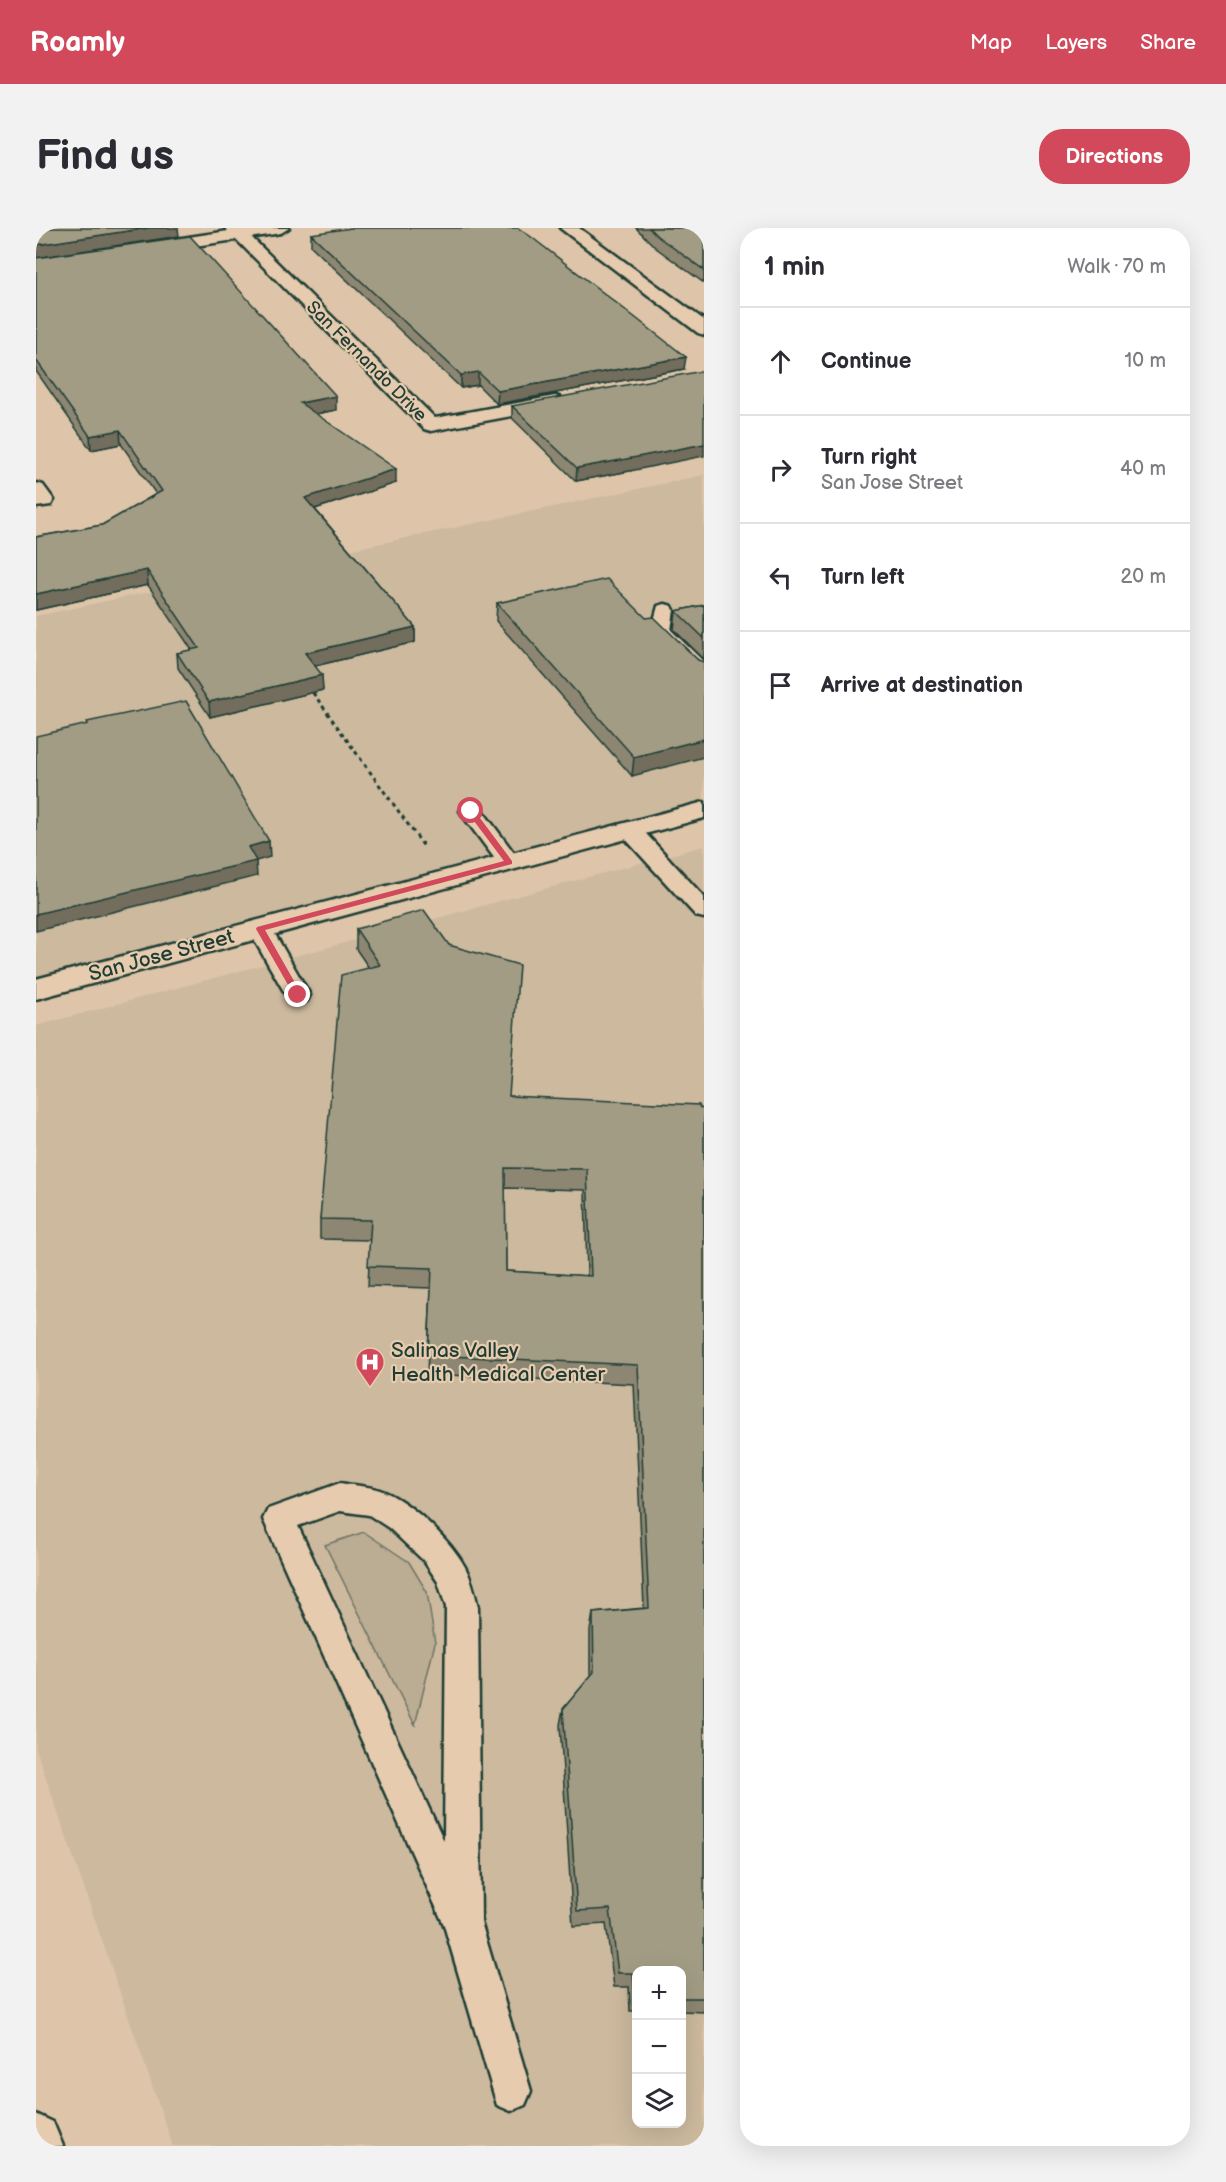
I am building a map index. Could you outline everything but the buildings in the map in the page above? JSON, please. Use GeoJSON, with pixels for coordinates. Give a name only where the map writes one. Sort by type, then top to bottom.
{"type":"FeatureCollection","features":[{"type":"Feature","properties":{"kind":"street"},"geometry":{"type":"LineString","coordinates":[[127,252],[237,231],[281,228]]}},
{"type":"Feature","properties":{"kind":"street"},"geometry":{"type":"LineString","coordinates":[[568,228],[704,329]]}},
{"type":"Feature","properties":{"kind":"street","name":"San Fernando Drive"},"geometry":{"type":"LineString","coordinates":[[237,231],[431,425],[579,398]]}},
{"type":"Feature","properties":{"kind":"street"},"geometry":{"type":"LineString","coordinates":[[36,489],[42,500],[36,501]]}},
{"type":"Feature","properties":{"kind":"street","name":"San Jose Street"},"geometry":{"type":"LineString","coordinates":[[36,989],[704,810]]}},
{"type":"Feature","properties":{"kind":"street"},"geometry":{"type":"LineString","coordinates":[[36,2139],[38,2146]]}},
{"type":"Feature","properties":{"kind":"lane"},"geometry":{"type":"LineString","coordinates":[[665,610],[661,630],[704,673]]}},
{"type":"Feature","properties":{"kind":"lane"},"geometry":{"type":"LineString","coordinates":[[471,811],[509,862]]}},
{"type":"Feature","properties":{"kind":"lane"},"geometry":{"type":"LineString","coordinates":[[630,830],[704,912]]}},
{"type":"Feature","properties":{"kind":"lane"},"geometry":{"type":"LineString","coordinates":[[260,929],[298,995]]}},
{"type":"Feature","properties":{"kind":"lane"},"geometry":{"type":"LineString","coordinates":[[462,1922],[462,1607],[453,1576],[435,1551],[400,1518],[376,1502],[340,1497],[279,1520],[462,1922],[511,2091]]}},
{"type":"Feature","properties":{"kind":"path"},"geometry":{"type":"LineString","coordinates":[[313,693],[427,851]]}},
{"type":"Feature","properties":{"kind":"shaded area"},"geometry":{"type":"Polygon","coordinates":[[[704,475],[704,810],[36,989],[36,616],[704,475]]]}},
{"type":"Feature","properties":{"kind":"shaded area","name":"Salinas Valley Health Medical Center"},"geometry":{"type":"Polygon","coordinates":[[[704,846],[704,2146],[173,2146],[36,1749],[36,1026],[704,846]]]}},
{"type":"Feature","properties":{"kind":"shaded area"},"geometry":{"type":"Polygon","coordinates":[[[364,1532],[409,1562],[427,1592],[435,1643],[415,1725],[325,1545],[364,1532]]]}},
{"type":"Feature","properties":{"kind":"place","name":"Salinas Valley Health Medical Center"},"geometry":{"type":"Point","coordinates":[370,1388]}},
{"type":"Feature","properties":{"kind":"route"},"geometry":{"type":"LineString","coordinates":[[298,995],[260,929],[509,862],[471,811]]}}]}
